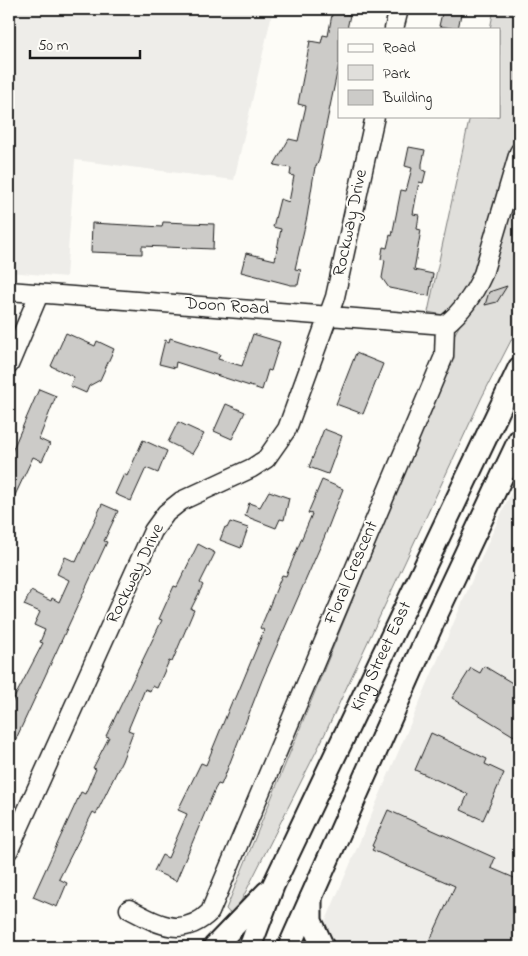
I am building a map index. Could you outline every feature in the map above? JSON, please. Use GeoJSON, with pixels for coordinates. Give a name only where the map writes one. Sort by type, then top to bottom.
{"type":"FeatureCollection","features":[{"type":"Feature","properties":{"kind":"main road","name":"King Street East"},"geometry":{"type":"LineString","coordinates":[[250,947],[272,886],[519,368]]}},
{"type":"Feature","properties":{"kind":"main road","name":"King Street East"},"geometry":{"type":"LineString","coordinates":[[289,947],[437,614],[519,440]]}},
{"type":"Feature","properties":{"kind":"main road"},"geometry":{"type":"LineString","coordinates":[[214,947],[272,886]]}},
{"type":"Feature","properties":{"kind":"main road"},"geometry":{"type":"LineString","coordinates":[[311,895],[311,921],[323,947]]}},
{"type":"Feature","properties":{"kind":"street"},"geometry":{"type":"LineString","coordinates":[[394,28],[399,9]]}},
{"type":"Feature","properties":{"kind":"street","name":"Rockway Drive"},"geometry":{"type":"LineString","coordinates":[[9,850],[153,531],[166,513],[180,501],[252,468],[266,459],[287,429],[329,315],[375,118]]}},
{"type":"Feature","properties":{"kind":"street"},"geometry":{"type":"LineString","coordinates":[[445,325],[458,315],[475,292],[483,274],[519,152]]}},
{"type":"Feature","properties":{"kind":"street","name":"Doon Road"},"geometry":{"type":"LineString","coordinates":[[9,291],[445,325]]}},
{"type":"Feature","properties":{"kind":"street"},"geometry":{"type":"LineString","coordinates":[[9,365],[39,294]]}},
{"type":"Feature","properties":{"kind":"street","name":"Floral Crescent"},"geometry":{"type":"LineString","coordinates":[[129,908],[164,927],[176,927],[201,921],[210,912],[444,356],[445,325]]}},
{"type":"Feature","properties":{"kind":"shaded area"},"geometry":{"type":"Polygon","coordinates":[[[9,9],[273,9],[234,180],[75,160],[66,277],[9,272],[9,9]]]}},
{"type":"Feature","properties":{"kind":"shaded area"},"geometry":{"type":"Polygon","coordinates":[[[519,475],[519,947],[347,947],[330,940],[324,925],[490,538],[519,475]]]}},
{"type":"Feature","properties":{"kind":"green space"},"geometry":{"type":"Polygon","coordinates":[[[494,9],[519,9],[519,325],[482,397],[322,740],[233,917],[226,909],[445,374],[452,339],[463,319],[428,312],[470,118],[500,118],[500,28],[490,28],[494,9]]]}},
{"type":"Feature","properties":{"kind":"building"},"geometry":{"type":"Polygon","coordinates":[[[333,9],[339,9],[339,13],[350,15],[347,28],[338,28],[338,68],[319,160],[315,167],[307,217],[295,269],[301,270],[298,285],[291,285],[241,272],[246,253],[275,260],[281,229],[273,227],[280,199],[289,202],[294,176],[290,175],[291,168],[274,165],[289,139],[298,141],[306,106],[298,104],[310,41],[321,43],[323,35],[328,36],[333,9]]]}},
{"type":"Feature","properties":{"kind":"building"},"geometry":{"type":"Polygon","coordinates":[[[443,9],[462,9],[458,28],[439,26],[443,9]]]}},
{"type":"Feature","properties":{"kind":"building"},"geometry":{"type":"Polygon","coordinates":[[[409,147],[425,150],[422,170],[426,171],[423,183],[419,182],[413,214],[419,215],[417,229],[421,230],[414,270],[433,274],[429,296],[389,288],[382,278],[385,260],[381,259],[383,247],[387,248],[390,235],[392,236],[401,190],[406,191],[412,168],[405,166],[409,147]]]}},
{"type":"Feature","properties":{"kind":"building"},"geometry":{"type":"Polygon","coordinates":[[[163,222],[214,224],[213,249],[142,246],[142,254],[91,252],[92,223],[162,227],[163,222]]]}},
{"type":"Feature","properties":{"kind":"building"},"geometry":{"type":"Polygon","coordinates":[[[507,286],[497,302],[485,305],[489,292],[507,286]]]}},
{"type":"Feature","properties":{"kind":"building"},"geometry":{"type":"Polygon","coordinates":[[[66,333],[95,346],[97,341],[114,349],[100,380],[89,386],[86,393],[70,386],[74,377],[51,366],[66,333]]]}},
{"type":"Feature","properties":{"kind":"building"},"geometry":{"type":"Polygon","coordinates":[[[253,334],[280,342],[271,371],[268,370],[262,390],[176,362],[175,368],[159,364],[165,340],[169,342],[170,338],[220,354],[218,359],[242,366],[253,334]]]}},
{"type":"Feature","properties":{"kind":"building"},"geometry":{"type":"Polygon","coordinates":[[[356,353],[383,364],[363,414],[336,404],[356,353]]]}},
{"type":"Feature","properties":{"kind":"building"},"geometry":{"type":"Polygon","coordinates":[[[39,389],[56,396],[39,439],[50,444],[42,461],[33,457],[9,508],[9,458],[39,389]]]}},
{"type":"Feature","properties":{"kind":"building"},"geometry":{"type":"Polygon","coordinates":[[[226,404],[245,412],[232,439],[214,431],[226,404]]]}},
{"type":"Feature","properties":{"kind":"building"},"geometry":{"type":"Polygon","coordinates":[[[178,422],[204,434],[192,454],[168,442],[178,422]]]}},
{"type":"Feature","properties":{"kind":"building"},"geometry":{"type":"Polygon","coordinates":[[[324,429],[342,436],[328,474],[309,467],[324,429]]]}},
{"type":"Feature","properties":{"kind":"building"},"geometry":{"type":"Polygon","coordinates":[[[143,440],[167,451],[158,473],[146,468],[131,501],[115,494],[124,474],[127,476],[143,440]]]}},
{"type":"Feature","properties":{"kind":"building"},"geometry":{"type":"Polygon","coordinates":[[[322,480],[343,489],[324,538],[262,680],[224,778],[221,785],[218,784],[215,789],[176,881],[154,871],[162,855],[168,858],[187,814],[178,810],[201,763],[206,765],[233,699],[235,700],[264,630],[260,628],[282,575],[286,576],[312,514],[308,513],[322,480]]]}},
{"type":"Feature","properties":{"kind":"building"},"geometry":{"type":"Polygon","coordinates":[[[269,491],[289,498],[284,520],[280,519],[276,528],[245,516],[249,503],[260,507],[269,491]]]}},
{"type":"Feature","properties":{"kind":"building"},"geometry":{"type":"Polygon","coordinates":[[[102,504],[118,511],[104,541],[107,542],[9,754],[9,708],[43,643],[40,642],[45,630],[34,625],[40,612],[24,605],[31,591],[51,601],[52,598],[59,602],[69,580],[57,574],[65,557],[76,562],[102,504]]]}},
{"type":"Feature","properties":{"kind":"building"},"geometry":{"type":"Polygon","coordinates":[[[230,522],[248,528],[241,548],[220,540],[225,527],[227,528],[230,522]]]}},
{"type":"Feature","properties":{"kind":"building"},"geometry":{"type":"Polygon","coordinates":[[[198,544],[215,553],[200,583],[203,585],[191,609],[194,610],[172,662],[169,661],[157,688],[152,686],[150,691],[145,689],[128,730],[133,732],[122,761],[96,814],[93,812],[59,879],[67,883],[57,907],[33,897],[81,792],[85,794],[96,769],[93,768],[109,737],[106,736],[162,620],[159,619],[174,586],[177,587],[198,544]]]}},
{"type":"Feature","properties":{"kind":"building"},"geometry":{"type":"Polygon","coordinates":[[[484,666],[519,687],[519,728],[514,736],[452,698],[471,668],[480,673],[484,666]]]}},
{"type":"Feature","properties":{"kind":"building"},"geometry":{"type":"Polygon","coordinates":[[[431,733],[487,759],[485,764],[504,773],[483,820],[461,810],[468,794],[415,770],[431,733]]]}},
{"type":"Feature","properties":{"kind":"building"},"geometry":{"type":"Polygon","coordinates":[[[388,810],[495,858],[491,868],[519,880],[519,939],[515,947],[427,947],[455,886],[372,850],[388,810]]]}}]}
